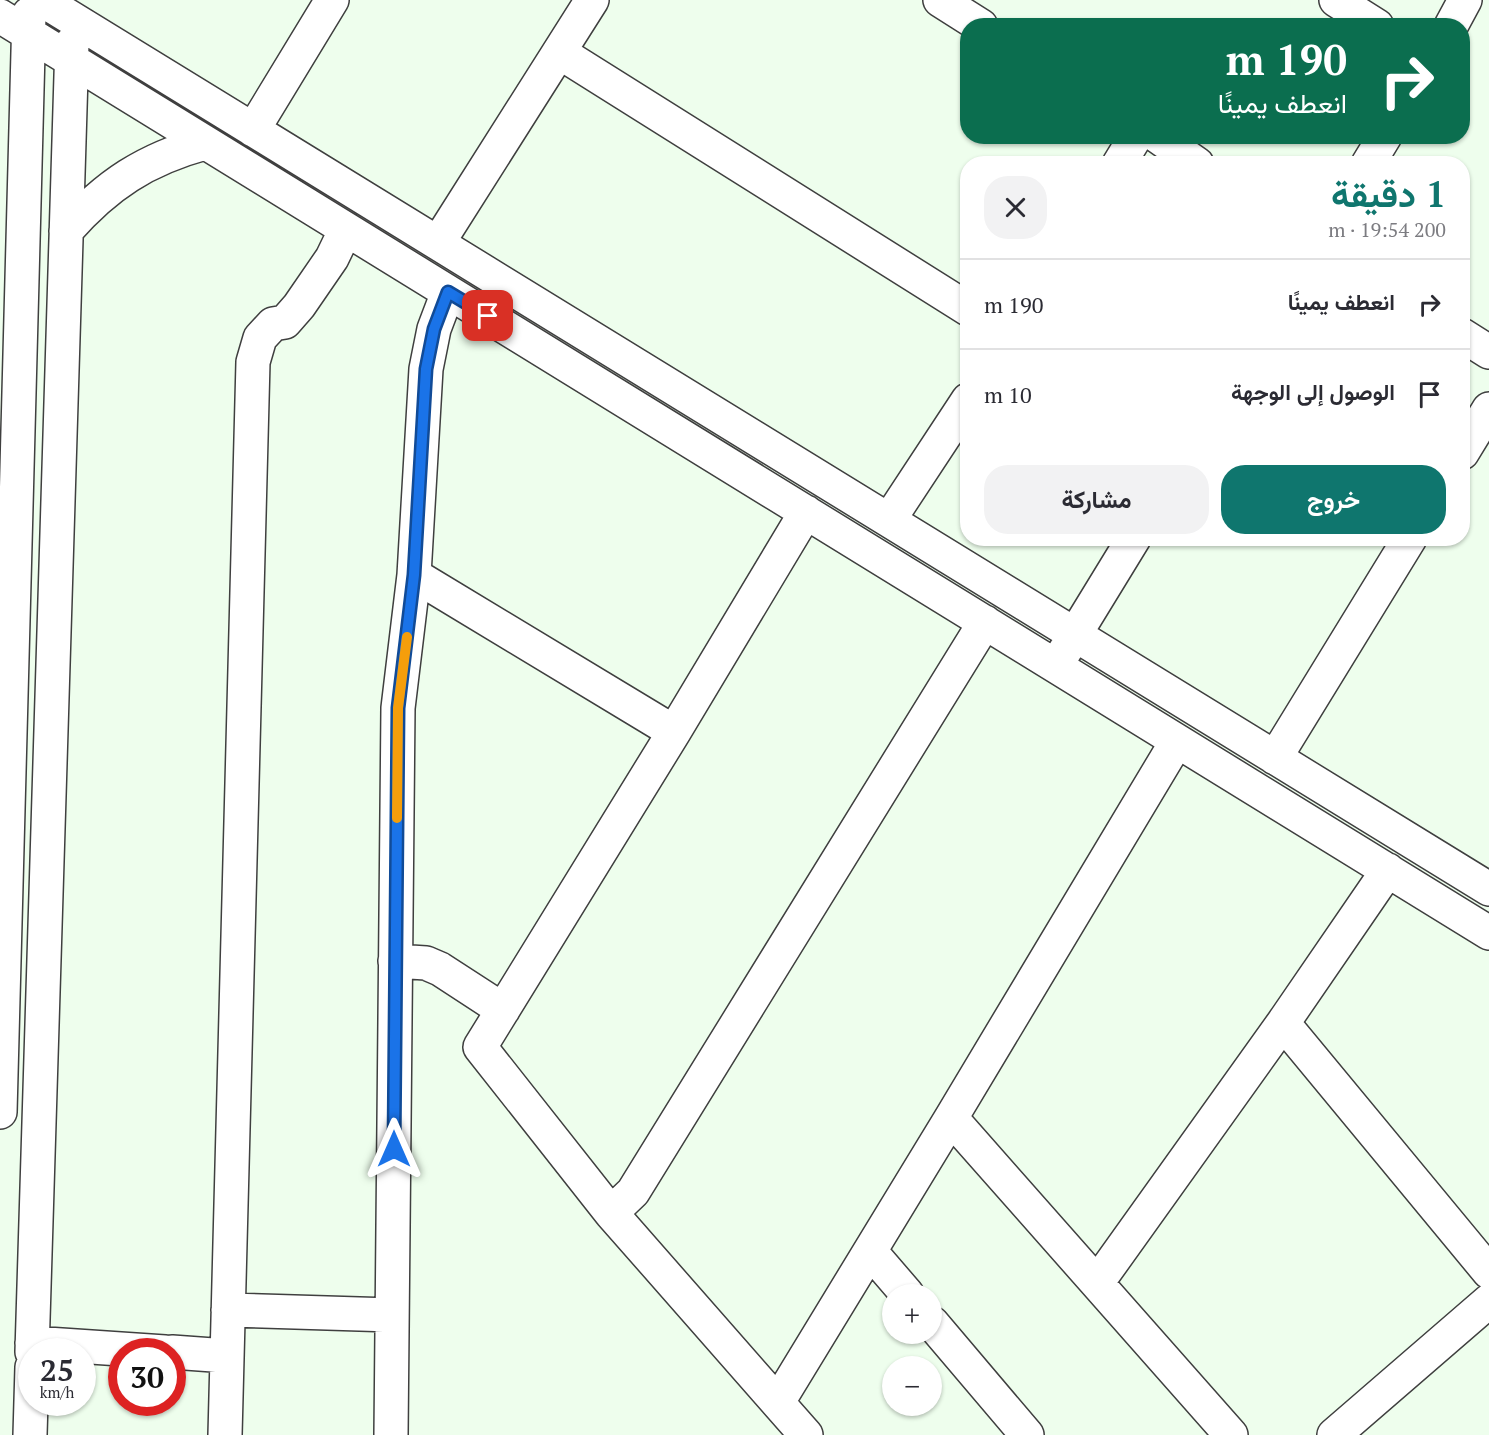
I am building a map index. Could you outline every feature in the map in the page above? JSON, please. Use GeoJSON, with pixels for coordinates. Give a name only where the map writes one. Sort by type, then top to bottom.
{"type":"FeatureCollection","features":[{"type":"Feature","properties":{"kind":"street"},"geometry":{"type":"LineString","coordinates":[[0,1112],[30,0]]}},
{"type":"Feature","properties":{"kind":"street"},"geometry":{"type":"LineString","coordinates":[[42,0],[74,10],[253,130],[1489,889]]}},
{"type":"Feature","properties":{"kind":"street"},"geometry":{"type":"LineString","coordinates":[[253,130],[332,0]]}},
{"type":"Feature","properties":{"kind":"street"},"geometry":{"type":"LineString","coordinates":[[438,243],[592,0]]}},
{"type":"Feature","properties":{"kind":"street"},"geometry":{"type":"LineString","coordinates":[[940,0],[968,18]]}},
{"type":"Feature","properties":{"kind":"street"},"geometry":{"type":"LineString","coordinates":[[1336,0],[1364,18]]}},
{"type":"Feature","properties":{"kind":"street"},"geometry":{"type":"LineString","coordinates":[[1455,18],[1465,0]]}},
{"type":"Feature","properties":{"kind":"street"},"geometry":{"type":"LineString","coordinates":[[32,1338],[70,59],[74,10]]}},
{"type":"Feature","properties":{"kind":"street"},"geometry":{"type":"LineString","coordinates":[[0,16],[1489,933]]}},
{"type":"Feature","properties":{"kind":"street"},"geometry":{"type":"LineString","coordinates":[[559,52],[960,304]]}},
{"type":"Feature","properties":{"kind":"street"},"geometry":{"type":"LineString","coordinates":[[66,231],[105,191],[128,175],[178,151],[205,143]]}},
{"type":"Feature","properties":{"kind":"street"},"geometry":{"type":"LineString","coordinates":[[1168,144],[1186,156]]}},
{"type":"Feature","properties":{"kind":"street"},"geometry":{"type":"LineString","coordinates":[[225,1435],[253,362],[260,338],[273,324],[285,322],[298,306],[332,258],[346,229]]}},
{"type":"Feature","properties":{"kind":"street"},"geometry":{"type":"LineString","coordinates":[[391,1435],[398,708],[414,575],[426,369],[434,329],[448,292]]}},
{"type":"Feature","properties":{"kind":"street"},"geometry":{"type":"LineString","coordinates":[[1470,340],[1489,352]]}},
{"type":"Feature","properties":{"kind":"street"},"geometry":{"type":"LineString","coordinates":[[1470,440],[1489,410]]}},
{"type":"Feature","properties":{"kind":"street"},"geometry":{"type":"LineString","coordinates":[[889,520],[960,412]]}},
{"type":"Feature","properties":{"kind":"street"},"geometry":{"type":"LineString","coordinates":[[806,512],[480,1047],[611,1213],[806,1435]]}},
{"type":"Feature","properties":{"kind":"street"},"geometry":{"type":"LineString","coordinates":[[1057,666],[1129,546]]}},
{"type":"Feature","properties":{"kind":"street"},"geometry":{"type":"LineString","coordinates":[[1275,758],[1405,546]]}},
{"type":"Feature","properties":{"kind":"street"},"geometry":{"type":"LineString","coordinates":[[414,575],[674,732]]}},
{"type":"Feature","properties":{"kind":"street"},"geometry":{"type":"LineString","coordinates":[[611,1213],[633,1192],[985,622]]}},
{"type":"Feature","properties":{"kind":"street"},"geometry":{"type":"LineString","coordinates":[[778,1402],[1177,741]]}},
{"type":"Feature","properties":{"kind":"street"},"geometry":{"type":"LineString","coordinates":[[1097,1283],[1283,1023],[1388,870]]}},
{"type":"Feature","properties":{"kind":"street"},"geometry":{"type":"LineString","coordinates":[[395,961],[426,963],[441,969],[503,1010]]}},
{"type":"Feature","properties":{"kind":"street"},"geometry":{"type":"LineString","coordinates":[[1283,1023],[1489,1272]]}},
{"type":"Feature","properties":{"kind":"street"},"geometry":{"type":"LineString","coordinates":[[951,1118],[1231,1435]]}},
{"type":"Feature","properties":{"kind":"street"},"geometry":{"type":"LineString","coordinates":[[870,1251],[898,1284]]}},
{"type":"Feature","properties":{"kind":"street"},"geometry":{"type":"LineString","coordinates":[[1334,1435],[1489,1301]]}},
{"type":"Feature","properties":{"kind":"street"},"geometry":{"type":"LineString","coordinates":[[228,1310],[392,1315]]}},
{"type":"Feature","properties":{"kind":"street"},"geometry":{"type":"LineString","coordinates":[[942,1335],[1027,1435]]}},
{"type":"Feature","properties":{"kind":"street"},"geometry":{"type":"LineString","coordinates":[[186,1353],[227,1356]]}},
{"type":"Feature","properties":{"kind":"street"},"geometry":{"type":"LineString","coordinates":[[30,1416],[30,1435]]}},
{"type":"Feature","properties":{"kind":"slow traffic"},"geometry":{"type":"LineString","coordinates":[[397,818],[398,708],[407,637]]}},
{"type":"Feature","properties":{"kind":"route"},"geometry":{"type":"LineString","coordinates":[[394,1149],[398,708],[414,575],[426,369],[434,329],[448,292],[488,316]]}}]}
